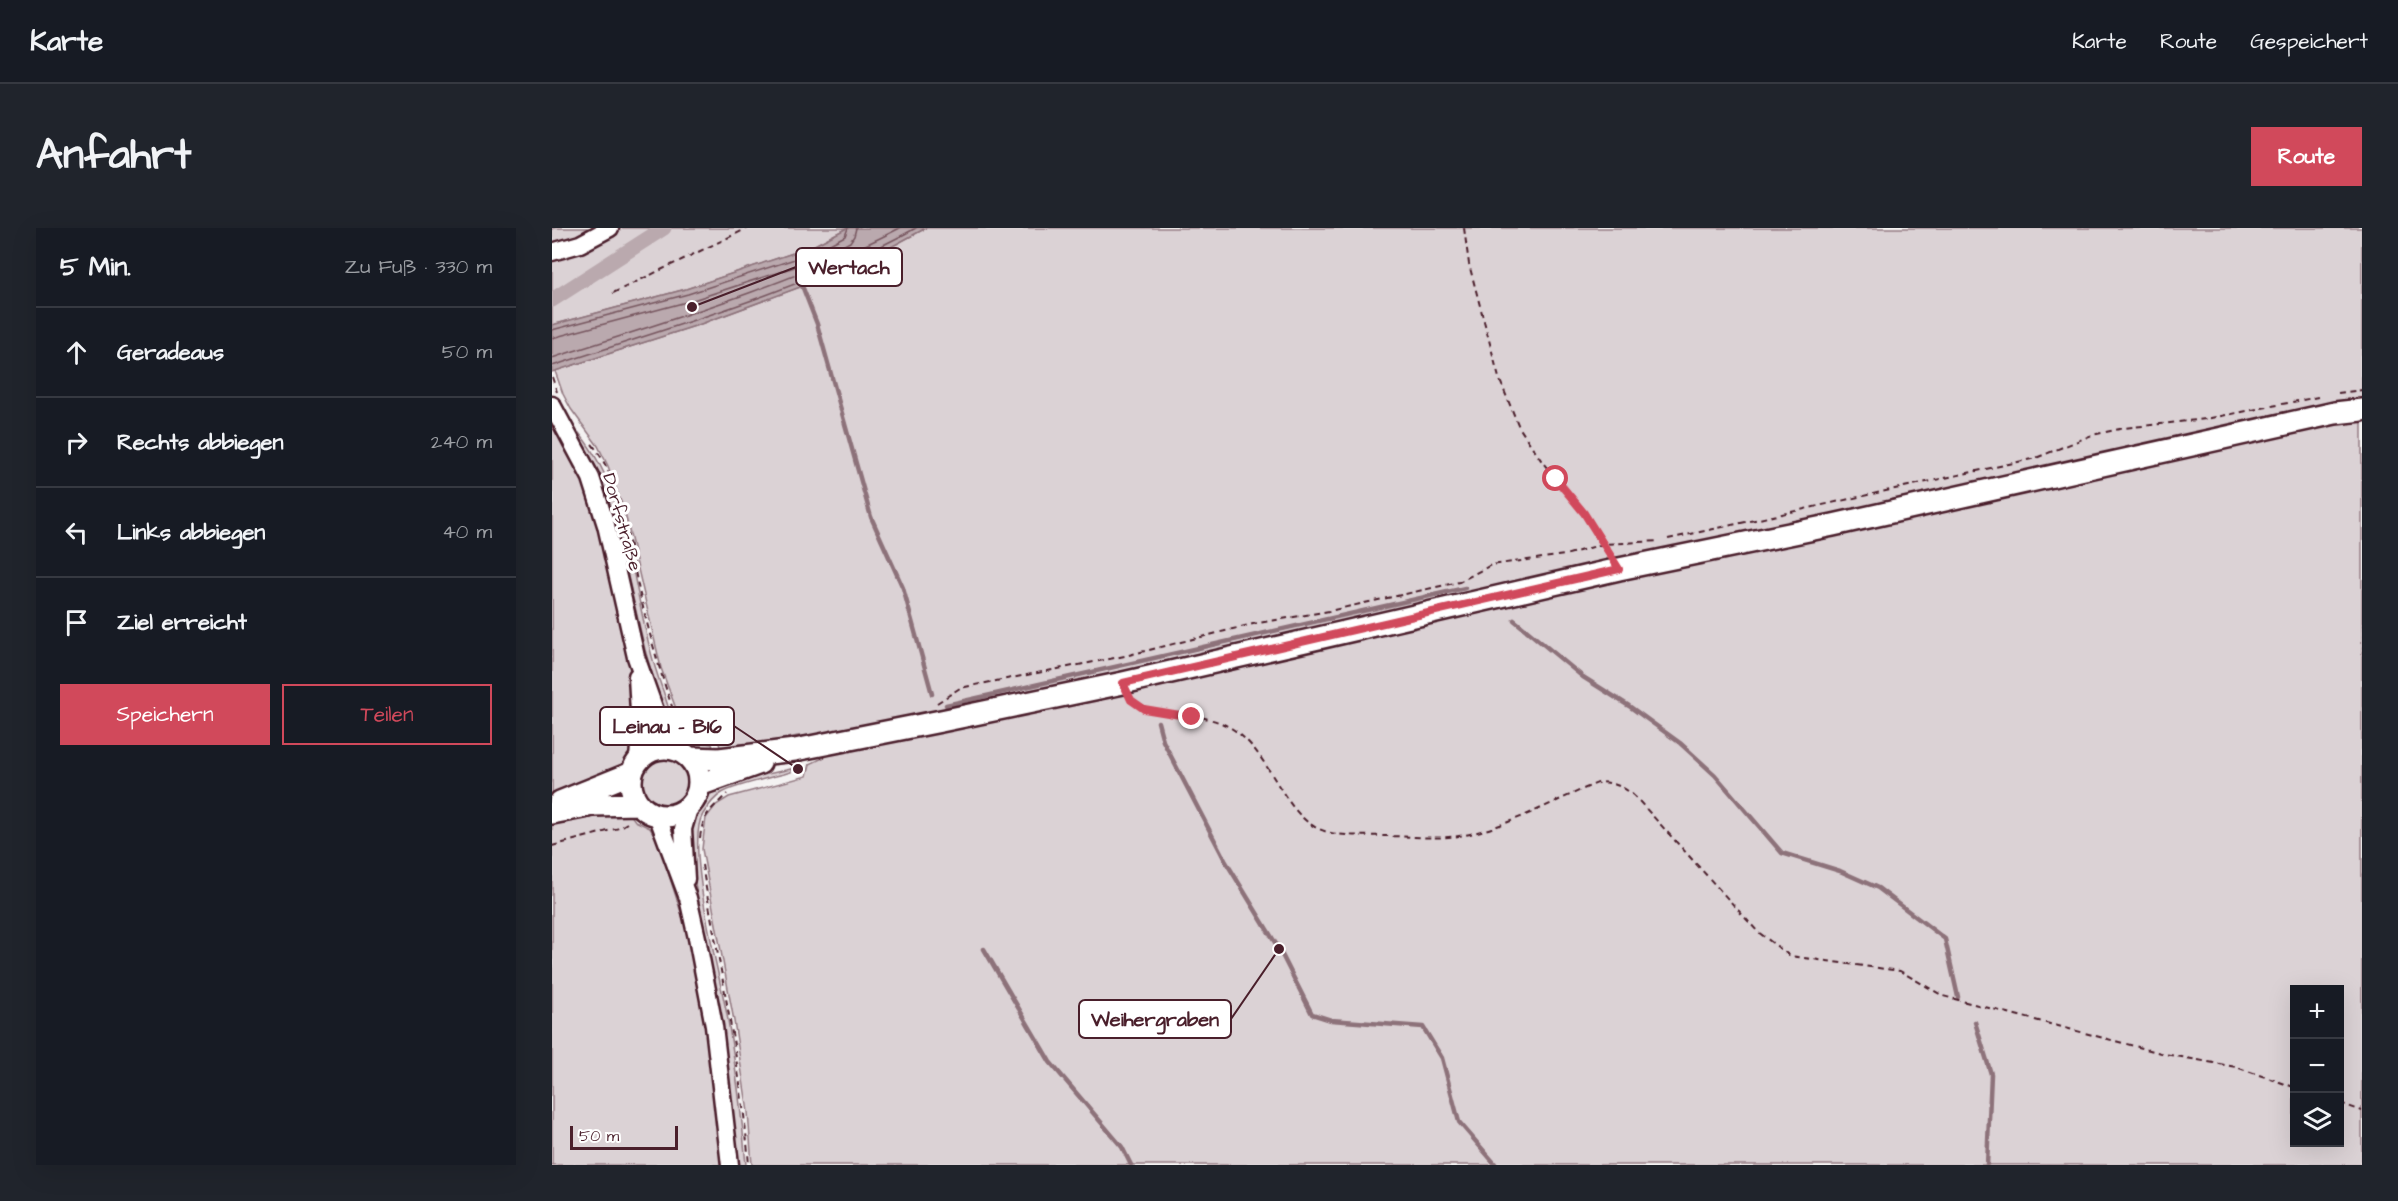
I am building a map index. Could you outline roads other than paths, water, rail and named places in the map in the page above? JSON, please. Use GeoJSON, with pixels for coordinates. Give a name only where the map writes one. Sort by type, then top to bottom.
{"type":"FeatureCollection","features":[{"type":"Feature","properties":{"kind":"main road"},"geometry":{"type":"LineString","coordinates":[[552,813],[593,805],[676,814],[721,768],[795,750],[1123,683],[1619,569],[1833,525],[2335,413],[2362,410]]}},
{"type":"Feature","properties":{"kind":"main road"},"geometry":{"type":"LineString","coordinates":[[552,806],[635,767],[649,751],[657,748],[721,768]]}},
{"type":"Feature","properties":{"kind":"main road"},"geometry":{"type":"LineString","coordinates":[[682,754],[697,771],[694,795]]}},
{"type":"Feature","properties":{"kind":"main road"},"geometry":{"type":"LineString","coordinates":[[635,767],[633,793],[648,810]]}},
{"type":"Feature","properties":{"kind":"street"},"geometry":{"type":"LineString","coordinates":[[552,252],[580,244],[610,228]]}},
{"type":"Feature","properties":{"kind":"street","name":"Dorfstraße"},"geometry":{"type":"LineString","coordinates":[[555,400],[594,487],[606,525],[636,657]]}},
{"type":"Feature","properties":{"kind":"street"},"geometry":{"type":"LineString","coordinates":[[636,657],[658,719],[682,754]]}},
{"type":"Feature","properties":{"kind":"street"},"geometry":{"type":"LineString","coordinates":[[635,767],[640,731],[636,657]]}},
{"type":"Feature","properties":{"kind":"street"},"geometry":{"type":"LineString","coordinates":[[694,795],[683,829],[687,898],[714,1026],[730,1165]]}},
{"type":"Feature","properties":{"kind":"street"},"geometry":{"type":"LineString","coordinates":[[648,810],[687,898]]}},
{"type":"Feature","properties":{"kind":"water"},"geometry":{"type":"Polygon","coordinates":[[[847,228],[926,228],[854,267],[698,325],[552,372],[552,325],[686,289],[811,247],[847,228]]]}},
{"type":"Feature","properties":{"kind":"waterway"},"geometry":{"type":"LineString","coordinates":[[552,300],[664,228]]}},
{"type":"Feature","properties":{"kind":"waterway"},"geometry":{"type":"LineString","coordinates":[[801,283],[817,324],[871,517],[903,588],[932,694]]}},
{"type":"Feature","properties":{"kind":"waterway"},"geometry":{"type":"LineString","coordinates":[[946,705],[1465,588]]}},
{"type":"Feature","properties":{"kind":"waterway"},"geometry":{"type":"LineString","coordinates":[[1514,620],[1583,677],[1629,706],[1680,743],[1715,775],[1782,853],[1840,871],[1878,888],[1945,939],[1958,997]]}},
{"type":"Feature","properties":{"kind":"waterway"},"geometry":{"type":"LineString","coordinates":[[1158,722],[1163,741],[1226,862],[1279,949],[1312,1014],[1331,1020],[1423,1027],[1442,1058],[1459,1122],[1496,1165]]}},
{"type":"Feature","properties":{"kind":"waterway"},"geometry":{"type":"LineString","coordinates":[[984,949],[1050,1062],[1122,1147],[1131,1165]]}},
{"type":"Feature","properties":{"kind":"waterway"},"geometry":{"type":"LineString","coordinates":[[1975,1022],[1991,1074],[1987,1165]]}},
{"type":"Feature","properties":{"kind":"place","name":"Wertach"},"geometry":{"type":"Point","coordinates":[692,307]}},
{"type":"Feature","properties":{"kind":"place","name":"Leinau - B16"},"geometry":{"type":"Point","coordinates":[798,769]}},
{"type":"Feature","properties":{"kind":"place","name":"Weihergraben"},"geometry":{"type":"Point","coordinates":[1279,949]}}]}
